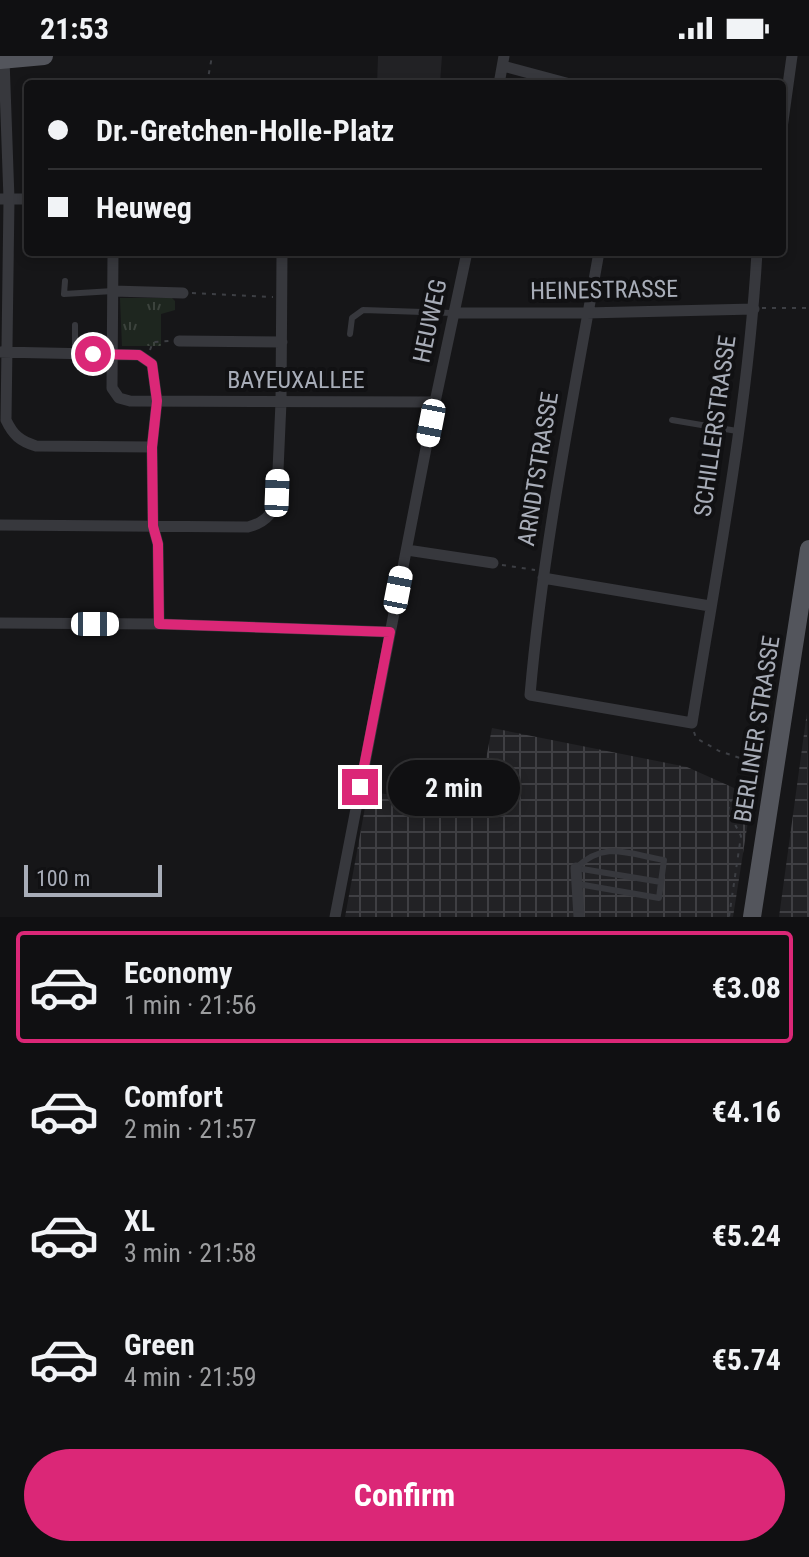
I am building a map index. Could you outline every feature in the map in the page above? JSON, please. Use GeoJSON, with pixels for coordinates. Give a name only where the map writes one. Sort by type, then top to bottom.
{"type":"FeatureCollection","features":[{"type":"Feature","properties":{"kind":"main road"},"geometry":{"type":"LineString","coordinates":[[2,60],[44,56]]}},
{"type":"Feature","properties":{"kind":"main road","name":"BERLINER STRASSE"},"geometry":{"type":"LineString","coordinates":[[752,917],[809,549]]}},
{"type":"Feature","properties":{"kind":"street"},"geometry":{"type":"LineString","coordinates":[[786,99],[792,56]]}},
{"type":"Feature","properties":{"kind":"street"},"geometry":{"type":"LineString","coordinates":[[2,60],[6,420],[13,434],[22,442],[36,446],[152,447]]}},
{"type":"Feature","properties":{"kind":"street"},"geometry":{"type":"LineString","coordinates":[[504,61],[559,80]]}},
{"type":"Feature","properties":{"kind":"street"},"geometry":{"type":"LineString","coordinates":[[112,355],[113,256]]}},
{"type":"Feature","properties":{"kind":"street"},"geometry":{"type":"LineString","coordinates":[[0,525],[248,527],[260,524],[269,516],[277,493],[282,256]]}},
{"type":"Feature","properties":{"kind":"street","name":"HEUWEG"},"geometry":{"type":"LineString","coordinates":[[335,917],[466,256]]}},
{"type":"Feature","properties":{"kind":"street","name":"ARNDTSTRASSE"},"geometry":{"type":"LineString","coordinates":[[598,256],[586,313],[544,575],[530,695],[692,723]]}},
{"type":"Feature","properties":{"kind":"street","name":"SCHILLERSTRASSE"},"geometry":{"type":"LineString","coordinates":[[692,723],[754,309],[757,256]]}},
{"type":"Feature","properties":{"kind":"street"},"geometry":{"type":"LineString","coordinates":[[113,291],[183,293]]}},
{"type":"Feature","properties":{"kind":"street","name":"HEINESTRASSE"},"geometry":{"type":"LineString","coordinates":[[454,313],[754,309]]}},
{"type":"Feature","properties":{"kind":"street"},"geometry":{"type":"LineString","coordinates":[[179,341],[282,342]]}},
{"type":"Feature","properties":{"kind":"street"},"geometry":{"type":"LineString","coordinates":[[4,352],[139,355],[152,364],[157,401],[152,447],[159,624]]}},
{"type":"Feature","properties":{"kind":"street","name":"BAYEUXALLEE"},"geometry":{"type":"LineString","coordinates":[[112,355],[112,388],[119,398],[130,401],[435,402]]}},
{"type":"Feature","properties":{"kind":"street"},"geometry":{"type":"LineString","coordinates":[[407,550],[493,563]]}},
{"type":"Feature","properties":{"kind":"street"},"geometry":{"type":"LineString","coordinates":[[544,575],[710,606]]}},
{"type":"Feature","properties":{"kind":"street"},"geometry":{"type":"LineString","coordinates":[[0,623],[159,624],[390,632]]}},
{"type":"Feature","properties":{"kind":"street"},"geometry":{"type":"LineString","coordinates":[[576,868],[579,917]]}},
{"type":"Feature","properties":{"kind":"lane"},"geometry":{"type":"LineString","coordinates":[[65,281],[64,294],[113,291]]}},
{"type":"Feature","properties":{"kind":"lane"},"geometry":{"type":"LineString","coordinates":[[350,334],[352,318],[363,310],[454,313]]}},
{"type":"Feature","properties":{"kind":"lane"},"geometry":{"type":"LineString","coordinates":[[75,325],[75,354]]}},
{"type":"Feature","properties":{"kind":"lane"},"geometry":{"type":"LineString","coordinates":[[672,420],[737,431]]}},
{"type":"Feature","properties":{"kind":"lane"},"geometry":{"type":"LineString","coordinates":[[576,868],[589,855],[603,850],[664,860],[659,898],[577,884]]}},
{"type":"Feature","properties":{"kind":"lane"},"geometry":{"type":"LineString","coordinates":[[576,868],[661,882]]}},
{"type":"Feature","properties":{"kind":"path"},"geometry":{"type":"LineString","coordinates":[[208,80],[212,56]]}},
{"type":"Feature","properties":{"kind":"path"},"geometry":{"type":"LineString","coordinates":[[183,293],[282,297]]}},
{"type":"Feature","properties":{"kind":"path"},"geometry":{"type":"LineString","coordinates":[[754,309],[809,308]]}},
{"type":"Feature","properties":{"kind":"path"},"geometry":{"type":"LineString","coordinates":[[146,358],[153,342],[179,341]]}},
{"type":"Feature","properties":{"kind":"path"},"geometry":{"type":"LineString","coordinates":[[493,563],[544,575]]}},
{"type":"Feature","properties":{"kind":"path"},"geometry":{"type":"LineString","coordinates":[[692,723],[696,738],[719,751],[746,760],[748,764],[747,794],[730,801],[728,811],[741,836],[729,917]]}},
{"type":"Feature","properties":{"kind":"shaded area"},"geometry":{"type":"Polygon","coordinates":[[[378,56],[442,56],[440,80],[377,80],[378,56]]]}},
{"type":"Feature","properties":{"kind":"shaded area"},"geometry":{"type":"Polygon","coordinates":[[[807,712],[809,917],[779,917],[807,712]]]}},
{"type":"Feature","properties":{"kind":"shaded area"},"geometry":{"type":"Polygon","coordinates":[[[492,728],[687,767],[752,796],[733,917],[345,917],[368,791],[476,810],[492,728]]]}},
{"type":"Feature","properties":{"kind":"green space"},"geometry":{"type":"Polygon","coordinates":[[[120,298],[172,298],[175,301],[175,310],[161,314],[161,346],[122,346],[120,298]]]}},
{"type":"Feature","properties":{"kind":"route"},"geometry":{"type":"LineString","coordinates":[[93,354],[139,355],[152,364],[155,373],[153,526],[158,544],[159,624],[390,632],[360,787]]}}]}
